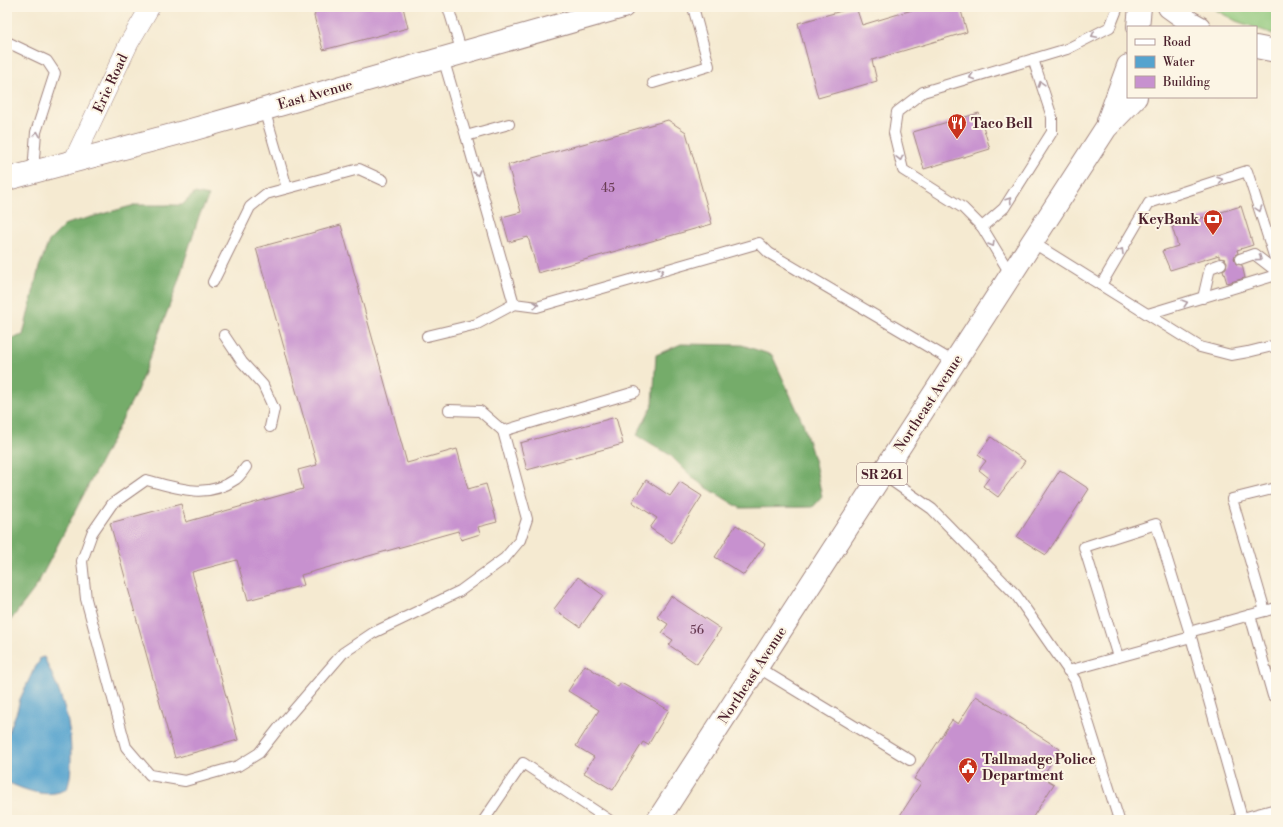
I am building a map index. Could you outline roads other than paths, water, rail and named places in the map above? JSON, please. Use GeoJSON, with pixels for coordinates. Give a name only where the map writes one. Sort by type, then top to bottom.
{"type":"FeatureCollection","features":[{"type":"Feature","properties":{"kind":"main road","name":"East Avenue"},"geometry":{"type":"LineString","coordinates":[[7,179],[264,109],[623,7]]}},
{"type":"Feature","properties":{"kind":"main road"},"geometry":{"type":"LineString","coordinates":[[1138,26],[1140,7]]}},
{"type":"Feature","properties":{"kind":"main road"},"geometry":{"type":"LineString","coordinates":[[1169,7],[1197,26]]}},
{"type":"Feature","properties":{"kind":"main road"},"geometry":{"type":"LineString","coordinates":[[1257,47],[1276,51]]}},
{"type":"Feature","properties":{"kind":"main road","name":"Northeast Avenue"},"geometry":{"type":"LineString","coordinates":[[1106,128],[1127,69]]}},
{"type":"Feature","properties":{"kind":"main road","name":"Northeast Avenue"},"geometry":{"type":"LineString","coordinates":[[658,820],[1106,128],[1135,98]]}},
{"type":"Feature","properties":{"kind":"street","name":"Erie Road"},"geometry":{"type":"LineString","coordinates":[[74,161],[129,44],[150,7]]}},
{"type":"Feature","properties":{"kind":"lane"},"geometry":{"type":"LineString","coordinates":[[448,7],[452,56],[466,136],[514,304]]}},
{"type":"Feature","properties":{"kind":"lane"},"geometry":{"type":"LineString","coordinates":[[653,82],[709,66],[693,7]]}},
{"type":"Feature","properties":{"kind":"lane"},"geometry":{"type":"LineString","coordinates":[[1011,275],[982,227],[962,208],[903,170],[894,132],[898,112],[923,92],[1066,49],[1110,27],[1118,7]]}},
{"type":"Feature","properties":{"kind":"lane"},"geometry":{"type":"LineString","coordinates":[[7,42],[47,61],[55,73],[36,132],[34,172]]}},
{"type":"Feature","properties":{"kind":"lane"},"geometry":{"type":"LineString","coordinates":[[982,227],[1004,208],[1052,132],[1052,117],[1033,59]]}},
{"type":"Feature","properties":{"kind":"lane"},"geometry":{"type":"LineString","coordinates":[[264,109],[287,188]]}},
{"type":"Feature","properties":{"kind":"lane"},"geometry":{"type":"LineString","coordinates":[[466,136],[509,124]]}},
{"type":"Feature","properties":{"kind":"lane"},"geometry":{"type":"LineString","coordinates":[[213,282],[250,207],[266,194],[359,168],[383,180]]}},
{"type":"Feature","properties":{"kind":"lane"},"geometry":{"type":"LineString","coordinates":[[1101,285],[1149,203],[1248,171],[1276,262]]}},
{"type":"Feature","properties":{"kind":"lane"},"geometry":{"type":"LineString","coordinates":[[1032,242],[1200,347],[1231,355],[1276,345]]}},
{"type":"Feature","properties":{"kind":"lane"},"geometry":{"type":"LineString","coordinates":[[428,336],[477,324],[514,304],[537,307],[759,243],[768,253],[954,362]]}},
{"type":"Feature","properties":{"kind":"lane"},"geometry":{"type":"LineString","coordinates":[[1240,259],[1254,254],[1276,271]]}},
{"type":"Feature","properties":{"kind":"lane"},"geometry":{"type":"LineString","coordinates":[[1202,298],[1210,268],[1221,264]]}},
{"type":"Feature","properties":{"kind":"lane"},"geometry":{"type":"LineString","coordinates":[[1148,314],[1276,275]]}},
{"type":"Feature","properties":{"kind":"lane"},"geometry":{"type":"LineString","coordinates":[[224,335],[242,362],[262,385],[274,409],[270,428]]}},
{"type":"Feature","properties":{"kind":"lane"},"geometry":{"type":"LineString","coordinates":[[502,430],[634,392]]}},
{"type":"Feature","properties":{"kind":"lane"},"geometry":{"type":"LineString","coordinates":[[246,467],[237,479],[213,490],[189,491],[146,480],[112,504],[92,532],[82,561],[86,599],[126,748],[150,775],[185,781],[238,766],[259,753],[344,653],[373,633],[460,591],[505,558],[520,540],[527,519],[502,430],[480,411],[449,410]]}},
{"type":"Feature","properties":{"kind":"lane"},"geometry":{"type":"LineString","coordinates":[[882,474],[932,509],[1016,595],[1068,671],[1074,680],[1118,820]]}},
{"type":"Feature","properties":{"kind":"lane"},"geometry":{"type":"LineString","coordinates":[[1265,611],[1232,499],[1276,488]]}},
{"type":"Feature","properties":{"kind":"lane"},"geometry":{"type":"LineString","coordinates":[[1118,657],[1084,546],[1156,524],[1190,634],[1238,819],[1276,809]]}},
{"type":"Feature","properties":{"kind":"lane"},"geometry":{"type":"LineString","coordinates":[[1068,671],[1276,608]]}},
{"type":"Feature","properties":{"kind":"lane"},"geometry":{"type":"LineString","coordinates":[[1250,615],[1273,696]]}},
{"type":"Feature","properties":{"kind":"lane"},"geometry":{"type":"LineString","coordinates":[[757,666],[910,760]]}},
{"type":"Feature","properties":{"kind":"lane"},"geometry":{"type":"LineString","coordinates":[[484,820],[523,763],[609,820]]}},
{"type":"Feature","properties":{"kind":"water"},"geometry":{"type":"Polygon","coordinates":[[[44,657],[64,704],[69,728],[71,755],[67,789],[60,792],[45,794],[23,789],[7,781],[7,736],[20,699],[33,671],[40,658],[44,657]]]}},
{"type":"Feature","properties":{"kind":"place","name":"Taco Bell"},"geometry":{"type":"Point","coordinates":[957,140]}},
{"type":"Feature","properties":{"kind":"place","name":"KeyBank"},"geometry":{"type":"Point","coordinates":[1213,236]}},
{"type":"Feature","properties":{"kind":"place","name":"Tallmadge Police Department"},"geometry":{"type":"Point","coordinates":[968,784]}}]}
